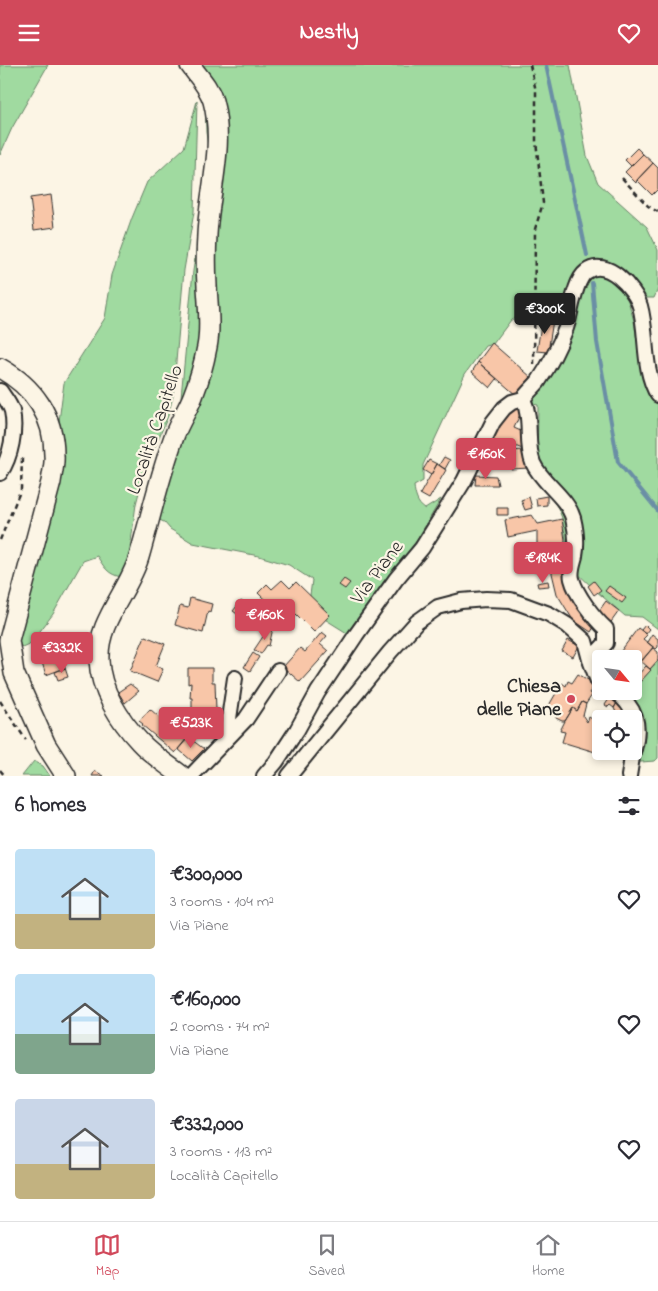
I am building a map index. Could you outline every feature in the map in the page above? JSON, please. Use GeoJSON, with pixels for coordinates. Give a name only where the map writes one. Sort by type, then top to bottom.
{"type":"FeatureCollection","features":[{"type":"Feature","properties":{"kind":"street","name":"Località Capitello"},"geometry":{"type":"LineString","coordinates":[[182,776],[141,743],[125,724],[107,694],[101,678],[98,659],[106,623],[139,558],[163,470],[176,433],[194,395],[207,347],[210,320],[206,265],[207,233],[217,151],[216,120],[213,100],[208,89],[190,65]]}},
{"type":"Feature","properties":{"kind":"street","name":"Via Piane"},"geometry":{"type":"LineString","coordinates":[[264,776],[276,762],[298,729],[344,653],[396,579],[422,548],[464,481],[493,422],[504,408],[512,402],[523,399],[537,384],[557,350],[566,328],[576,289],[586,271],[596,268],[611,271],[622,278],[636,294],[642,313],[648,365],[658,395]]}},
{"type":"Feature","properties":{"kind":"street"},"geometry":{"type":"LineString","coordinates":[[0,368],[16,377],[31,391],[45,411],[51,433],[54,455],[51,482],[9,640],[14,673],[46,745],[66,776]]}},
{"type":"Feature","properties":{"kind":"street"},"geometry":{"type":"LineString","coordinates":[[0,391],[12,411],[13,431],[8,455],[0,473]]}},
{"type":"Feature","properties":{"kind":"street"},"geometry":{"type":"LineString","coordinates":[[523,399],[528,415],[533,463],[568,505],[573,519],[576,541],[572,579],[586,607],[606,629],[606,643],[590,659]]}},
{"type":"Feature","properties":{"kind":"street"},"geometry":{"type":"LineString","coordinates":[[289,776],[390,651],[417,622],[438,607],[461,601],[486,599],[511,601],[549,614],[567,625],[585,641],[592,664]]}},
{"type":"Feature","properties":{"kind":"street"},"geometry":{"type":"LineString","coordinates":[[191,776],[246,719],[278,671]]}},
{"type":"Feature","properties":{"kind":"street"},"geometry":{"type":"LineString","coordinates":[[226,739],[235,677]]}},
{"type":"Feature","properties":{"kind":"street"},"geometry":{"type":"LineString","coordinates":[[629,776],[631,760]]}},
{"type":"Feature","properties":{"kind":"path"},"geometry":{"type":"LineString","coordinates":[[530,65],[536,91],[536,141],[543,203],[535,229],[534,369]]}},
{"type":"Feature","properties":{"kind":"path"},"geometry":{"type":"LineString","coordinates":[[622,178],[648,207],[658,212]]}},
{"type":"Feature","properties":{"kind":"path"},"geometry":{"type":"LineString","coordinates":[[0,539],[22,489],[22,449]]}},
{"type":"Feature","properties":{"kind":"path"},"geometry":{"type":"LineString","coordinates":[[0,770],[5,776]]}},
{"type":"Feature","properties":{"kind":"green space"},"geometry":{"type":"Polygon","coordinates":[[[0,65],[48,65],[12,128],[0,155],[0,65]]]}},
{"type":"Feature","properties":{"kind":"green space"},"geometry":{"type":"Polygon","coordinates":[[[191,65],[570,65],[587,156],[598,183],[647,227],[658,250],[658,289],[654,298],[646,298],[629,275],[604,265],[574,292],[511,320],[493,344],[485,346],[465,374],[423,465],[423,481],[414,486],[417,499],[425,509],[441,499],[417,540],[347,633],[323,618],[309,603],[312,580],[289,565],[259,556],[193,543],[170,529],[164,522],[143,513],[176,418],[181,397],[193,271],[202,213],[213,187],[206,132],[205,92],[191,65]]]}},
{"type":"Feature","properties":{"kind":"green space"},"geometry":{"type":"Polygon","coordinates":[[[197,101],[194,212],[184,270],[173,396],[168,416],[144,473],[136,504],[128,564],[122,577],[117,576],[104,567],[97,556],[83,561],[53,614],[31,643],[22,647],[18,642],[32,593],[59,478],[55,452],[64,383],[105,318],[112,275],[147,182],[184,148],[197,101]]]}},
{"type":"Feature","properties":{"kind":"green space"},"geometry":{"type":"Polygon","coordinates":[[[587,274],[610,274],[627,297],[634,321],[639,354],[650,387],[658,401],[658,629],[642,617],[625,616],[571,567],[562,518],[558,508],[537,478],[538,405],[528,403],[587,274]]]}},
{"type":"Feature","properties":{"kind":"green space"},"geometry":{"type":"Polygon","coordinates":[[[658,661],[658,758],[655,761],[627,763],[627,760],[642,760],[642,710],[623,710],[619,700],[642,700],[642,678],[658,661]]]}},
{"type":"Feature","properties":{"kind":"green space"},"geometry":{"type":"Polygon","coordinates":[[[34,761],[43,766],[50,776],[22,776],[34,761]]]}},
{"type":"Feature","properties":{"kind":"building"},"geometry":{"type":"Polygon","coordinates":[[[637,148],[643,154],[631,166],[625,160],[637,148]]]}},
{"type":"Feature","properties":{"kind":"building"},"geometry":{"type":"Polygon","coordinates":[[[643,154],[653,163],[636,183],[625,172],[643,154]]]}},
{"type":"Feature","properties":{"kind":"building"},"geometry":{"type":"Polygon","coordinates":[[[653,163],[658,168],[658,189],[652,195],[637,180],[653,163]]]}},
{"type":"Feature","properties":{"kind":"building"},"geometry":{"type":"Polygon","coordinates":[[[51,195],[55,227],[34,230],[30,198],[51,195]]]}},
{"type":"Feature","properties":{"kind":"building"},"geometry":{"type":"Polygon","coordinates":[[[542,318],[553,320],[548,352],[537,351],[542,318]]]}},
{"type":"Feature","properties":{"kind":"building"},"geometry":{"type":"Polygon","coordinates":[[[492,343],[531,377],[516,395],[478,362],[492,343]]]}},
{"type":"Feature","properties":{"kind":"building"},"geometry":{"type":"Polygon","coordinates":[[[478,362],[497,379],[490,388],[472,372],[478,362]]]}},
{"type":"Feature","properties":{"kind":"building"},"geometry":{"type":"Polygon","coordinates":[[[511,404],[522,410],[514,428],[523,432],[525,450],[505,442],[503,447],[489,443],[496,425],[499,426],[511,404]]]}},
{"type":"Feature","properties":{"kind":"building"},"geometry":{"type":"Polygon","coordinates":[[[523,450],[523,456],[528,456],[529,468],[511,469],[510,451],[523,450]]]}},
{"type":"Feature","properties":{"kind":"building"},"geometry":{"type":"Polygon","coordinates":[[[484,453],[487,454],[484,468],[480,467],[484,453]]]}},
{"type":"Feature","properties":{"kind":"building"},"geometry":{"type":"Polygon","coordinates":[[[444,457],[450,460],[445,469],[439,465],[444,457]]]}},
{"type":"Feature","properties":{"kind":"building"},"geometry":{"type":"Polygon","coordinates":[[[429,460],[437,464],[431,475],[423,470],[429,460]]]}},
{"type":"Feature","properties":{"kind":"building"},"geometry":{"type":"Polygon","coordinates":[[[437,464],[446,470],[429,499],[420,494],[437,464]]]}},
{"type":"Feature","properties":{"kind":"building"},"geometry":{"type":"Polygon","coordinates":[[[476,475],[496,476],[498,485],[475,485],[476,475]]]}},
{"type":"Feature","properties":{"kind":"building"},"geometry":{"type":"Polygon","coordinates":[[[547,496],[547,505],[537,506],[536,498],[547,496]]]}},
{"type":"Feature","properties":{"kind":"building"},"geometry":{"type":"Polygon","coordinates":[[[529,497],[532,508],[525,510],[521,500],[529,497]]]}},
{"type":"Feature","properties":{"kind":"building"},"geometry":{"type":"Polygon","coordinates":[[[497,508],[508,508],[508,515],[497,515],[497,508]]]}},
{"type":"Feature","properties":{"kind":"building"},"geometry":{"type":"Polygon","coordinates":[[[532,515],[538,524],[562,519],[565,540],[563,574],[571,589],[597,622],[591,632],[573,620],[557,594],[551,569],[534,572],[532,561],[537,560],[537,531],[508,537],[505,520],[532,515]]]}},
{"type":"Feature","properties":{"kind":"building"},"geometry":{"type":"Polygon","coordinates":[[[344,579],[350,583],[345,589],[339,585],[344,579]]]}},
{"type":"Feature","properties":{"kind":"building"},"geometry":{"type":"Polygon","coordinates":[[[282,580],[290,588],[296,582],[330,615],[314,632],[296,614],[288,622],[258,593],[267,584],[272,589],[282,580]]]}},
{"type":"Feature","properties":{"kind":"building"},"geometry":{"type":"Polygon","coordinates":[[[548,581],[549,586],[538,587],[537,583],[548,581]]]}},
{"type":"Feature","properties":{"kind":"building"},"geometry":{"type":"Polygon","coordinates":[[[594,581],[601,590],[594,595],[588,586],[594,581]]]}},
{"type":"Feature","properties":{"kind":"building"},"geometry":{"type":"Polygon","coordinates":[[[609,586],[626,598],[622,603],[605,591],[609,586]]]}},
{"type":"Feature","properties":{"kind":"building"},"geometry":{"type":"Polygon","coordinates":[[[190,598],[212,604],[210,612],[208,611],[203,633],[175,625],[180,606],[188,608],[190,598]]]}},
{"type":"Feature","properties":{"kind":"building"},"geometry":{"type":"Polygon","coordinates":[[[241,601],[252,610],[244,619],[233,611],[241,601]]]}},
{"type":"Feature","properties":{"kind":"building"},"geometry":{"type":"Polygon","coordinates":[[[606,601],[619,611],[609,625],[596,615],[606,601]]]}},
{"type":"Feature","properties":{"kind":"building"},"geometry":{"type":"Polygon","coordinates":[[[645,625],[649,629],[645,634],[641,630],[645,625]]]}},
{"type":"Feature","properties":{"kind":"building"},"geometry":{"type":"Polygon","coordinates":[[[270,626],[273,628],[269,646],[267,645],[261,654],[254,650],[270,626]]]}},
{"type":"Feature","properties":{"kind":"building"},"geometry":{"type":"Polygon","coordinates":[[[638,628],[647,635],[643,639],[653,647],[642,661],[642,650],[622,650],[638,628]]]}},
{"type":"Feature","properties":{"kind":"building"},"geometry":{"type":"Polygon","coordinates":[[[322,632],[327,636],[320,644],[328,651],[300,682],[283,667],[300,648],[305,652],[322,632]]]}},
{"type":"Feature","properties":{"kind":"building"},"geometry":{"type":"Polygon","coordinates":[[[652,634],[658,639],[658,647],[656,649],[647,642],[652,634]]]}},
{"type":"Feature","properties":{"kind":"building"},"geometry":{"type":"Polygon","coordinates":[[[145,636],[165,644],[156,666],[163,669],[157,682],[130,671],[145,636]]]}},
{"type":"Feature","properties":{"kind":"building"},"geometry":{"type":"Polygon","coordinates":[[[568,640],[579,646],[573,657],[562,651],[568,640]]]}},
{"type":"Feature","properties":{"kind":"building"},"geometry":{"type":"Polygon","coordinates":[[[653,648],[658,652],[658,660],[650,669],[642,660],[653,648]]]}},
{"type":"Feature","properties":{"kind":"building"},"geometry":{"type":"Polygon","coordinates":[[[59,649],[65,668],[46,675],[40,656],[59,649]]]}},
{"type":"Feature","properties":{"kind":"building"},"geometry":{"type":"Polygon","coordinates":[[[253,653],[259,657],[250,671],[244,667],[253,653]]]}},
{"type":"Feature","properties":{"kind":"building"},"geometry":{"type":"Polygon","coordinates":[[[646,666],[651,670],[642,680],[642,670],[646,666]]]}},
{"type":"Feature","properties":{"kind":"building"},"geometry":{"type":"Polygon","coordinates":[[[65,668],[68,677],[58,680],[55,672],[65,668]]]}},
{"type":"Feature","properties":{"kind":"building"},"geometry":{"type":"Polygon","coordinates":[[[188,668],[212,668],[212,682],[215,682],[216,710],[218,709],[218,725],[194,725],[194,710],[192,710],[192,698],[190,698],[191,683],[188,684],[188,668]]]}},
{"type":"Feature","properties":{"kind":"building","name":"Chiesa delle Piane"},"geometry":{"type":"Polygon","coordinates":[[[578,674],[592,682],[592,688],[589,693],[592,695],[586,704],[582,702],[577,711],[573,708],[565,721],[562,721],[556,718],[555,712],[548,707],[562,683],[566,686],[568,681],[572,683],[578,674]]]}},
{"type":"Feature","properties":{"kind":"building"},"geometry":{"type":"Polygon","coordinates":[[[130,684],[139,691],[125,703],[118,692],[130,684]]]}},
{"type":"Feature","properties":{"kind":"building"},"geometry":{"type":"Polygon","coordinates":[[[608,700],[618,701],[614,708],[610,705],[608,707],[605,705],[608,700]]]}},
{"type":"Feature","properties":{"kind":"building"},"geometry":{"type":"Polygon","coordinates":[[[618,701],[624,710],[615,710],[614,708],[618,701]]]}},
{"type":"Feature","properties":{"kind":"building"},"geometry":{"type":"Polygon","coordinates":[[[582,702],[586,704],[583,716],[587,722],[589,717],[592,719],[592,751],[562,742],[565,732],[560,731],[573,708],[577,711],[582,702]]]}},
{"type":"Feature","properties":{"kind":"building"},"geometry":{"type":"Polygon","coordinates":[[[150,709],[175,731],[177,729],[188,738],[175,753],[139,721],[150,709]]]}},
{"type":"Feature","properties":{"kind":"building"},"geometry":{"type":"Polygon","coordinates":[[[188,737],[204,749],[192,761],[178,749],[188,737]]]}},
{"type":"Feature","properties":{"kind":"building"},"geometry":{"type":"Polygon","coordinates":[[[95,771],[104,776],[92,776],[95,771]]]}},
{"type":"Feature","properties":{"kind":"waterway"},"geometry":{"type":"LineString","coordinates":[[546,65],[587,255]]}},
{"type":"Feature","properties":{"kind":"waterway"},"geometry":{"type":"LineString","coordinates":[[592,283],[597,342],[618,462],[658,511]]}},
{"type":"Feature","properties":{"kind":"place","name":"Chiesa delle Piane"},"geometry":{"type":"Point","coordinates":[571,699]}}]}
